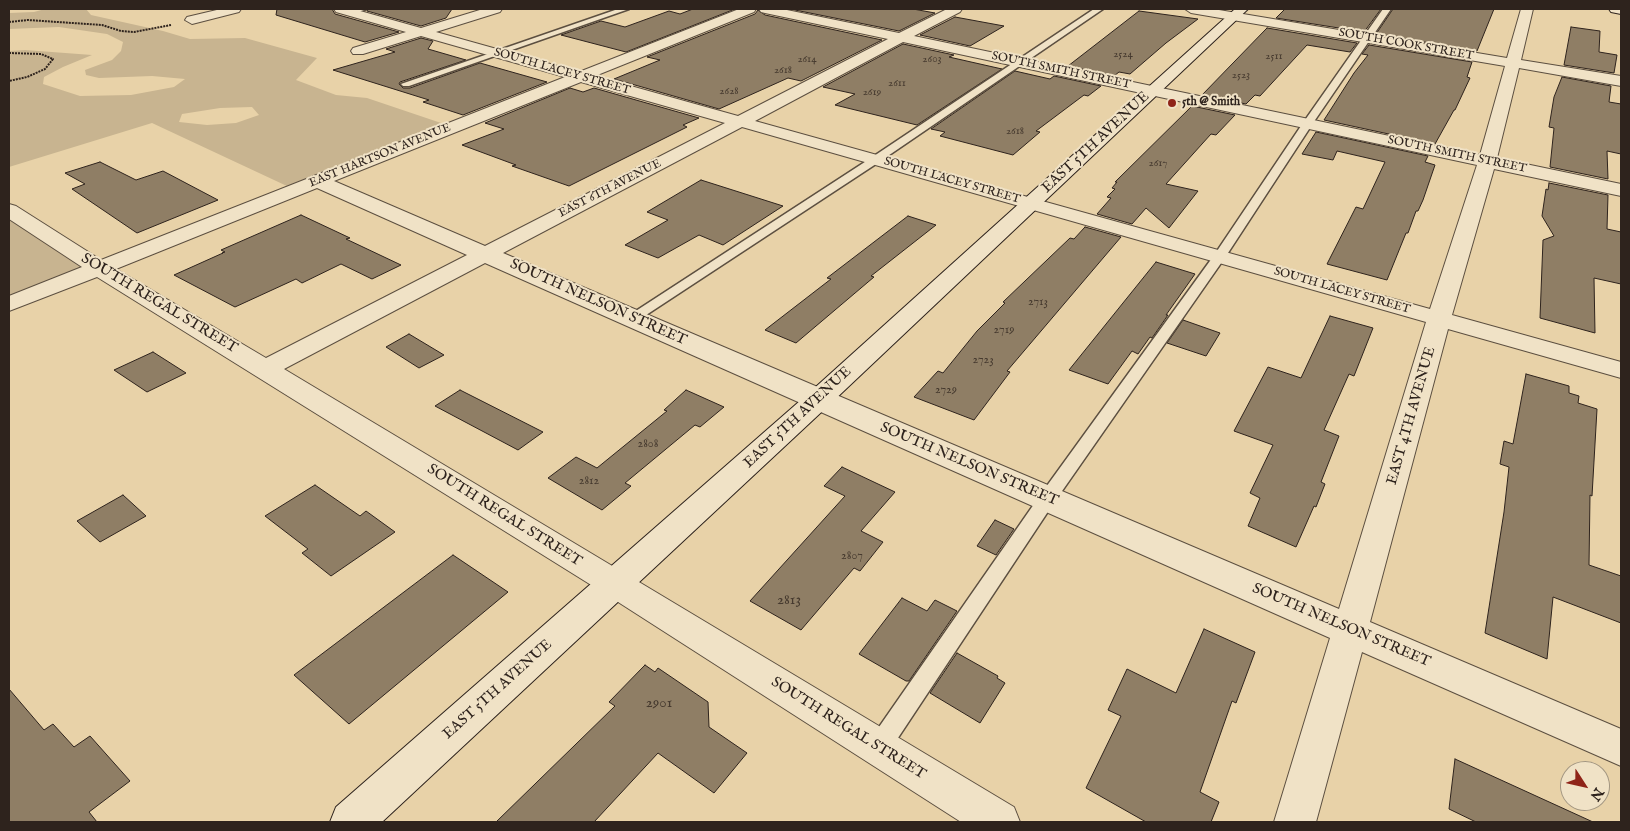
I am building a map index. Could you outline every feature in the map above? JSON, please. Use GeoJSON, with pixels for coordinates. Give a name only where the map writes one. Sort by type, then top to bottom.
{"type":"FeatureCollection","features":[{"type":"Feature","properties":{"kind":"street"},"geometry":{"type":"LineString","coordinates":[[192,20],[235,9]]}},
{"type":"Feature","properties":{"kind":"street"},"geometry":{"type":"LineString","coordinates":[[358,51],[496,9]]}},
{"type":"Feature","properties":{"kind":"street","name":"EAST HARTSON AVENUE"},"geometry":{"type":"LineString","coordinates":[[9,304],[750,9]]}},
{"type":"Feature","properties":{"kind":"street","name":"SOUTH SMITH STREET"},"geometry":{"type":"LineString","coordinates":[[765,9],[1621,190]]}},
{"type":"Feature","properties":{"kind":"street","name":"EAST 6TH AVENUE"},"geometry":{"type":"LineString","coordinates":[[265,369],[956,9]]}},
{"type":"Feature","properties":{"kind":"street","name":"SOUTH COOK STREET"},"geometry":{"type":"LineString","coordinates":[[1191,9],[1238,12],[1367,38],[1621,81]]}},
{"type":"Feature","properties":{"kind":"street","name":"EAST 4TH AVENUE"},"geometry":{"type":"LineString","coordinates":[[1295,822],[1439,318],[1487,161],[1527,9]]}},
{"type":"Feature","properties":{"kind":"street"},"geometry":{"type":"LineString","coordinates":[[1615,9],[1621,10]]}},
{"type":"Feature","properties":{"kind":"street","name":"SOUTH LACEY STREET"},"geometry":{"type":"LineString","coordinates":[[352,10],[421,32],[1621,370]]}},
{"type":"Feature","properties":{"kind":"street","name":"EAST 5TH AVENUE"},"geometry":{"type":"LineString","coordinates":[[351,822],[819,399],[1238,12]]}},
{"type":"Feature","properties":{"kind":"street","name":"SOUTH NELSON STREET"},"geometry":{"type":"LineString","coordinates":[[317,181],[1621,748]]}},
{"type":"Feature","properties":{"kind":"street","name":"SOUTH REGAL STREET"},"geometry":{"type":"LineString","coordinates":[[9,210],[98,268],[616,584],[998,822]]}},
{"type":"Feature","properties":{"kind":"lane"},"geometry":{"type":"LineString","coordinates":[[406,84],[625,9]]}},
{"type":"Feature","properties":{"kind":"lane"},"geometry":{"type":"LineString","coordinates":[[632,318],[875,160],[1099,9]]}},
{"type":"Feature","properties":{"kind":"lane"},"geometry":{"type":"LineString","coordinates":[[878,748],[1047,499],[1220,256],[1308,123],[1387,9]]}},
{"type":"Feature","properties":{"kind":"path"},"geometry":{"type":"LineString","coordinates":[[9,22],[28,20],[102,25],[121,31],[134,32],[150,31],[192,20]]}},
{"type":"Feature","properties":{"kind":"path"},"geometry":{"type":"LineString","coordinates":[[9,53],[41,54],[53,59],[45,69],[27,77],[9,81]]}},
{"type":"Feature","properties":{"kind":"shaded area"},"geometry":{"type":"Polygon","coordinates":[[[45,9],[86,9],[91,15],[190,39],[245,38],[317,58],[296,80],[336,95],[367,98],[447,125],[289,187],[152,123],[9,167],[9,51],[25,50],[92,55],[44,77],[43,84],[80,96],[131,95],[174,87],[185,79],[152,76],[99,78],[86,75],[85,70],[112,60],[121,51],[123,42],[107,34],[59,27],[9,29],[9,13],[34,12],[45,9]],[[252,107],[220,108],[182,114],[179,122],[207,125],[236,123],[259,115],[252,107]]]}},
{"type":"Feature","properties":{"kind":"shaded area"},"geometry":{"type":"Polygon","coordinates":[[[9,217],[87,269],[9,299],[9,217]]]}},
{"type":"Feature","properties":{"kind":"building"},"geometry":{"type":"Polygon","coordinates":[[[277,9],[332,9],[335,14],[399,32],[365,42],[276,15],[277,9]]]}},
{"type":"Feature","properties":{"kind":"building"},"geometry":{"type":"Polygon","coordinates":[[[369,9],[452,9],[446,18],[421,26],[367,11],[369,9]]]}},
{"type":"Feature","properties":{"kind":"building"},"geometry":{"type":"Polygon","coordinates":[[[693,9],[735,9],[626,52],[561,35],[601,21],[625,27],[669,11],[680,14],[693,9]]]}},
{"type":"Feature","properties":{"kind":"building"},"geometry":{"type":"Polygon","coordinates":[[[790,9],[913,9],[935,13],[899,31],[790,9]]]}},
{"type":"Feature","properties":{"kind":"building"},"geometry":{"type":"Polygon","coordinates":[[[1285,9],[1381,9],[1364,32],[1276,18],[1285,9]]]}},
{"type":"Feature","properties":{"kind":"building"},"geometry":{"type":"Polygon","coordinates":[[[1393,9],[1494,9],[1477,51],[1376,34],[1393,9]]]}},
{"type":"Feature","properties":{"kind":"building"},"geometry":{"type":"Polygon","coordinates":[[[758,10],[765,15],[882,40],[801,81],[788,78],[719,109],[614,79],[660,60],[647,57],[755,14],[758,10]]]}},
{"type":"Feature","properties":{"kind":"building"},"geometry":{"type":"Polygon","coordinates":[[[1139,11],[1198,19],[1130,74],[1119,72],[1114,76],[1068,66],[1139,11]]]}},
{"type":"Feature","properties":{"kind":"building"},"geometry":{"type":"Polygon","coordinates":[[[955,17],[1004,26],[970,46],[920,35],[955,17]]]}},
{"type":"Feature","properties":{"kind":"building"},"geometry":{"type":"Polygon","coordinates":[[[1571,27],[1600,31],[1599,52],[1617,55],[1614,73],[1564,65],[1571,27]]]}},
{"type":"Feature","properties":{"kind":"building"},"geometry":{"type":"Polygon","coordinates":[[[1267,28],[1357,43],[1350,52],[1307,45],[1260,96],[1255,95],[1246,104],[1202,95],[1267,28]]]}},
{"type":"Feature","properties":{"kind":"building"},"geometry":{"type":"Polygon","coordinates":[[[421,38],[433,41],[428,49],[466,60],[400,82],[399,84],[403,88],[410,88],[480,63],[547,82],[463,115],[423,102],[429,100],[333,70],[395,52],[386,49],[421,38]]]}},
{"type":"Feature","properties":{"kind":"building"},"geometry":{"type":"Polygon","coordinates":[[[903,44],[954,55],[949,57],[1002,69],[917,125],[835,105],[855,94],[823,87],[903,44]]]}},
{"type":"Feature","properties":{"kind":"building"},"geometry":{"type":"Polygon","coordinates":[[[1369,45],[1472,62],[1467,77],[1470,78],[1455,110],[1435,144],[1324,120],[1354,73],[1368,55],[1362,54],[1369,45]]]}},
{"type":"Feature","properties":{"kind":"building"},"geometry":{"type":"Polygon","coordinates":[[[1015,71],[1050,79],[1054,76],[1101,86],[1088,96],[1084,95],[1036,131],[1040,132],[1013,155],[940,136],[945,132],[931,129],[1015,71]]]}},
{"type":"Feature","properties":{"kind":"building"},"geometry":{"type":"Polygon","coordinates":[[[1562,77],[1611,86],[1609,102],[1621,104],[1621,154],[1607,151],[1608,179],[1550,167],[1554,128],[1549,127],[1554,97],[1562,77]]]}},
{"type":"Feature","properties":{"kind":"building"},"geometry":{"type":"Polygon","coordinates":[[[570,88],[583,92],[594,88],[699,118],[683,125],[687,127],[569,186],[512,166],[516,165],[462,145],[504,129],[485,123],[570,88]]]}},
{"type":"Feature","properties":{"kind":"building"},"geometry":{"type":"Polygon","coordinates":[[[1192,106],[1235,115],[1216,135],[1211,134],[1166,184],[1198,191],[1169,228],[1146,208],[1132,224],[1097,214],[1111,198],[1107,197],[1115,189],[1112,188],[1117,182],[1115,182],[1192,106]]]}},
{"type":"Feature","properties":{"kind":"building"},"geometry":{"type":"Polygon","coordinates":[[[1316,132],[1428,156],[1425,162],[1435,165],[1423,200],[1418,211],[1416,211],[1408,233],[1406,233],[1387,280],[1327,264],[1356,207],[1363,209],[1385,162],[1337,151],[1333,160],[1302,154],[1316,132]]]}},
{"type":"Feature","properties":{"kind":"building"},"geometry":{"type":"Polygon","coordinates":[[[100,162],[136,180],[163,171],[218,200],[137,233],[72,189],[85,184],[65,173],[100,162]]]}},
{"type":"Feature","properties":{"kind":"building"},"geometry":{"type":"Polygon","coordinates":[[[701,180],[783,206],[723,245],[699,235],[658,258],[625,245],[668,220],[647,212],[701,180]]]}},
{"type":"Feature","properties":{"kind":"building"},"geometry":{"type":"Polygon","coordinates":[[[1549,183],[1608,195],[1607,229],[1621,232],[1621,284],[1594,278],[1595,333],[1540,318],[1543,240],[1554,236],[1542,216],[1546,189],[1548,190],[1549,183]]]}},
{"type":"Feature","properties":{"kind":"building"},"geometry":{"type":"Polygon","coordinates":[[[301,215],[401,265],[372,279],[341,264],[302,283],[296,279],[235,307],[174,275],[225,252],[221,250],[301,215]]]}},
{"type":"Feature","properties":{"kind":"building"},"geometry":{"type":"Polygon","coordinates":[[[908,216],[936,225],[871,276],[874,277],[796,343],[765,330],[831,279],[827,278],[908,216]]]}},
{"type":"Feature","properties":{"kind":"building"},"geometry":{"type":"Polygon","coordinates":[[[1085,227],[1121,237],[1007,371],[1010,372],[974,420],[914,397],[938,371],[943,373],[977,331],[1005,303],[1003,302],[1070,238],[1074,239],[1085,227]]]}},
{"type":"Feature","properties":{"kind":"building"},"geometry":{"type":"Polygon","coordinates":[[[1156,262],[1195,274],[1152,338],[1150,337],[1138,354],[1132,351],[1108,384],[1069,370],[1156,262]]]}},
{"type":"Feature","properties":{"kind":"building"},"geometry":{"type":"Polygon","coordinates":[[[1330,316],[1373,328],[1354,376],[1349,374],[1324,430],[1339,436],[1321,482],[1325,484],[1296,547],[1248,526],[1260,498],[1250,493],[1273,445],[1234,431],[1268,367],[1301,378],[1330,316]]]}},
{"type":"Feature","properties":{"kind":"building"},"geometry":{"type":"Polygon","coordinates":[[[1183,320],[1220,333],[1206,356],[1167,343],[1183,320]]]}},
{"type":"Feature","properties":{"kind":"building"},"geometry":{"type":"Polygon","coordinates":[[[409,334],[444,355],[419,368],[386,347],[409,334]]]}},
{"type":"Feature","properties":{"kind":"building"},"geometry":{"type":"Polygon","coordinates":[[[153,352],[186,373],[147,392],[114,370],[153,352]]]}},
{"type":"Feature","properties":{"kind":"building"},"geometry":{"type":"Polygon","coordinates":[[[1526,374],[1569,386],[1569,393],[1579,396],[1578,403],[1597,409],[1592,496],[1590,495],[1589,565],[1621,576],[1621,623],[1553,597],[1547,659],[1485,633],[1509,467],[1500,464],[1504,441],[1513,444],[1526,374]]]}},
{"type":"Feature","properties":{"kind":"building"},"geometry":{"type":"Polygon","coordinates":[[[460,390],[543,432],[518,450],[435,406],[460,390]]]}},
{"type":"Feature","properties":{"kind":"building"},"geometry":{"type":"Polygon","coordinates":[[[686,390],[724,407],[700,427],[695,425],[625,483],[631,486],[602,510],[548,478],[576,457],[597,468],[667,411],[664,410],[686,390]]]}},
{"type":"Feature","properties":{"kind":"building"},"geometry":{"type":"Polygon","coordinates":[[[842,467],[895,492],[861,531],[883,542],[860,571],[854,568],[801,630],[750,601],[845,496],[824,486],[842,467]]]}},
{"type":"Feature","properties":{"kind":"building"},"geometry":{"type":"Polygon","coordinates":[[[315,485],[360,516],[366,511],[395,532],[331,576],[302,553],[308,549],[265,516],[315,485]]]}},
{"type":"Feature","properties":{"kind":"building"},"geometry":{"type":"Polygon","coordinates":[[[123,495],[146,516],[100,542],[77,521],[123,495]]]}},
{"type":"Feature","properties":{"kind":"building"},"geometry":{"type":"Polygon","coordinates":[[[995,520],[1014,529],[996,555],[977,546],[995,520]]]}},
{"type":"Feature","properties":{"kind":"building"},"geometry":{"type":"Polygon","coordinates":[[[453,555],[508,592],[349,724],[294,675],[453,555]]]}},
{"type":"Feature","properties":{"kind":"building"},"geometry":{"type":"Polygon","coordinates":[[[902,598],[927,611],[935,600],[957,611],[909,681],[859,654],[902,598]]]}},
{"type":"Feature","properties":{"kind":"building"},"geometry":{"type":"Polygon","coordinates":[[[1204,629],[1255,652],[1236,703],[1232,701],[1200,792],[1219,802],[1211,822],[1146,822],[1086,788],[1121,716],[1108,710],[1127,669],[1176,693],[1204,629]]]}},
{"type":"Feature","properties":{"kind":"building"},"geometry":{"type":"Polygon","coordinates":[[[957,653],[998,676],[997,678],[1005,683],[980,723],[930,693],[957,653]]]}},
{"type":"Feature","properties":{"kind":"building"},"geometry":{"type":"Polygon","coordinates":[[[645,665],[655,672],[658,668],[708,702],[709,727],[747,753],[714,793],[658,753],[594,822],[496,822],[615,706],[609,702],[645,665]]]}},
{"type":"Feature","properties":{"kind":"building"},"geometry":{"type":"Polygon","coordinates":[[[9,689],[44,730],[53,724],[74,747],[90,736],[130,781],[89,812],[97,822],[9,822],[9,689]]]}},
{"type":"Feature","properties":{"kind":"building"},"geometry":{"type":"Polygon","coordinates":[[[1455,759],[1560,807],[1560,811],[1569,811],[1593,822],[1476,822],[1449,809],[1455,759]]]}},
{"type":"Feature","properties":{"kind":"place","name":"5th @ Smith"},"geometry":{"type":"Point","coordinates":[1172,103]}}]}
